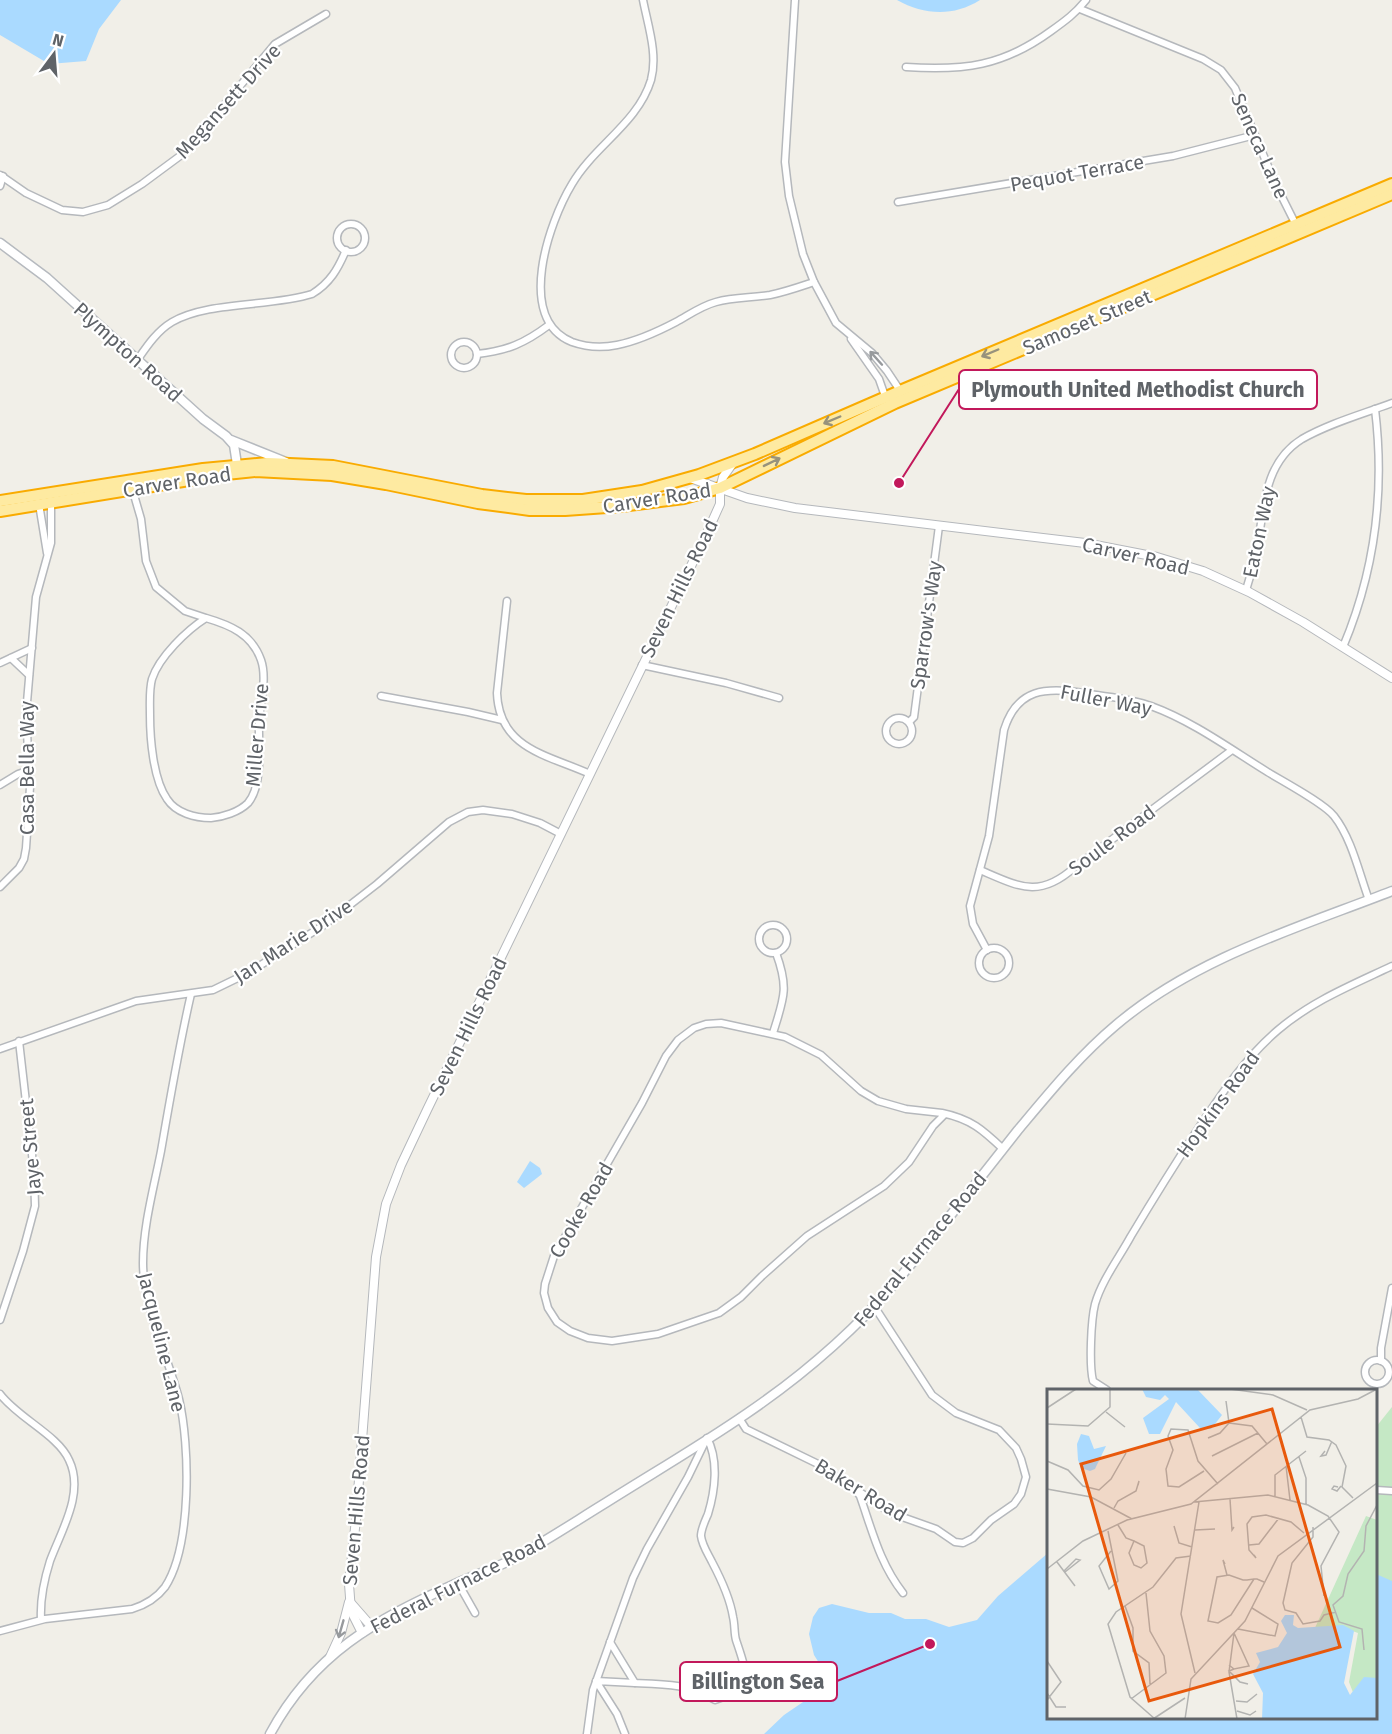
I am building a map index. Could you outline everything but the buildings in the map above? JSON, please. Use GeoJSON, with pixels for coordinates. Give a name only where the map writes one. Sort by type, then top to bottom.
{"type":"FeatureCollection","features":[{"type":"Feature","properties":{"kind":"highway","name":"Samoset Street"},"geometry":{"type":"LineString","coordinates":[[1298,229],[1392,184]]}},
{"type":"Feature","properties":{"kind":"highway","name":"Samoset Street"},"geometry":{"type":"LineString","coordinates":[[733,464],[1298,229],[1392,194]]}},
{"type":"Feature","properties":{"kind":"highway","name":"Samoset Street"},"geometry":{"type":"LineString","coordinates":[[720,488],[886,402]]}},
{"type":"Feature","properties":{"kind":"highway","name":"Carver Road"},"geometry":{"type":"LineString","coordinates":[[0,511],[132,486],[289,463],[333,466],[482,495],[545,501],[602,498],[642,491],[733,464]]}},
{"type":"Feature","properties":{"kind":"highway","name":"Carver Road"},"geometry":{"type":"LineString","coordinates":[[237,469],[342,476],[491,505],[541,510],[660,502],[720,488]]}},
{"type":"Feature","properties":{"kind":"highway","name":"Carver Road"},"geometry":{"type":"LineString","coordinates":[[0,501],[132,486]]}},
{"type":"Feature","properties":{"kind":"main road","name":"Plympton Road"},"geometry":{"type":"LineString","coordinates":[[0,243],[46,278],[202,419],[225,436],[234,445],[237,469]]}},
{"type":"Feature","properties":{"kind":"main road"},"geometry":{"type":"LineString","coordinates":[[225,436],[244,447],[289,463]]}},
{"type":"Feature","properties":{"kind":"main road","name":"Federal Furnace Road"},"geometry":{"type":"LineString","coordinates":[[270,1734],[298,1690],[330,1657],[371,1626],[400,1610],[513,1559],[739,1418],[800,1374],[838,1342],[874,1306],[1049,1092],[1089,1050],[1149,999],[1210,964],[1242,949],[1392,891]]}},
{"type":"Feature","properties":{"kind":"street"},"geometry":{"type":"LineString","coordinates":[[643,0],[654,58],[650,82],[637,110],[586,162],[565,196],[550,236],[543,266],[541,299],[549,325],[558,335],[576,343],[594,347],[615,346],[651,334],[708,304],[735,298],[768,295],[814,282]]}},
{"type":"Feature","properties":{"kind":"street"},"geometry":{"type":"LineString","coordinates":[[795,0],[786,138],[786,173],[798,237],[814,282],[836,323],[872,353],[903,395]]}},
{"type":"Feature","properties":{"kind":"street"},"geometry":{"type":"LineString","coordinates":[[906,66],[961,68],[1000,60],[1035,42],[1080,9],[1086,0]]}},
{"type":"Feature","properties":{"kind":"street","name":"Seneca Lane"},"geometry":{"type":"LineString","coordinates":[[1080,9],[1216,66],[1232,84],[1278,191],[1298,229]]}},
{"type":"Feature","properties":{"kind":"street","name":"Megansett Drive"},"geometry":{"type":"LineString","coordinates":[[0,186],[1,176],[26,193],[62,210],[83,212],[108,205],[184,153],[275,44],[326,14]]}},
{"type":"Feature","properties":{"kind":"street","name":"Pequot Terrace"},"geometry":{"type":"LineString","coordinates":[[898,202],[1173,156],[1255,135]]}},
{"type":"Feature","properties":{"kind":"street"},"geometry":{"type":"LineString","coordinates":[[346,225],[358,226],[364,234],[364,243],[355,251],[346,250],[338,242],[338,233],[346,225]]}},
{"type":"Feature","properties":{"kind":"street"},"geometry":{"type":"LineString","coordinates":[[138,359],[157,334],[179,319],[208,311],[312,294],[334,275],[346,250]]}},
{"type":"Feature","properties":{"kind":"street"},"geometry":{"type":"LineString","coordinates":[[477,354],[508,349],[529,340],[549,325]]}},
{"type":"Feature","properties":{"kind":"street"},"geometry":{"type":"LineString","coordinates":[[846,331],[879,379],[886,402]]}},
{"type":"Feature","properties":{"kind":"street"},"geometry":{"type":"LineString","coordinates":[[462,342],[471,343],[477,354],[475,362],[468,368],[455,365],[451,357],[452,349],[462,342]]}},
{"type":"Feature","properties":{"kind":"street","name":"Eaton Way"},"geometry":{"type":"LineString","coordinates":[[1246,590],[1256,554],[1266,491],[1276,464],[1302,440],[1330,426],[1392,402]]}},
{"type":"Feature","properties":{"kind":"street"},"geometry":{"type":"LineString","coordinates":[[1343,647],[1360,603],[1377,523],[1379,459],[1375,409]]}},
{"type":"Feature","properties":{"kind":"street","name":"Seven Hills Road"},"geometry":{"type":"LineString","coordinates":[[362,1633],[351,1611],[349,1601],[376,1257],[386,1204],[423,1119],[720,504],[723,477],[733,464]]}},
{"type":"Feature","properties":{"kind":"street"},"geometry":{"type":"LineString","coordinates":[[690,478],[720,488]]}},
{"type":"Feature","properties":{"kind":"street","name":"Miller Drive"},"geometry":{"type":"LineString","coordinates":[[132,486],[141,519],[146,561],[156,587],[185,611],[222,623],[244,634],[261,660],[263,676],[258,768],[253,795],[236,811],[215,818],[188,815],[167,800],[153,757],[150,704],[152,678],[161,662],[191,628],[206,618]]}},
{"type":"Feature","properties":{"kind":"street","name":"Carver Road"},"geometry":{"type":"LineString","coordinates":[[720,488],[747,498],[795,508],[1085,543],[1135,552],[1187,566],[1246,590],[1276,606],[1392,678]]}},
{"type":"Feature","properties":{"kind":"street","name":"Casa Bella Way"},"geometry":{"type":"LineString","coordinates":[[0,887],[24,859],[30,787],[26,714],[36,597],[51,543],[51,501]]}},
{"type":"Feature","properties":{"kind":"street","name":"Casa Bella Way"},"geometry":{"type":"LineString","coordinates":[[39,504],[47,555]]}},
{"type":"Feature","properties":{"kind":"street","name":"Sparrow's Way"},"geometry":{"type":"LineString","coordinates":[[909,722],[914,717],[939,526]]}},
{"type":"Feature","properties":{"kind":"street"},"geometry":{"type":"LineString","coordinates":[[507,601],[498,693],[498,707],[502,720],[508,731],[527,747],[590,774]]}},
{"type":"Feature","properties":{"kind":"street"},"geometry":{"type":"LineString","coordinates":[[0,663],[32,648]]}},
{"type":"Feature","properties":{"kind":"street","name":"Casa Bella Way"},"geometry":{"type":"LineString","coordinates":[[11,658],[29,675]]}},
{"type":"Feature","properties":{"kind":"street"},"geometry":{"type":"LineString","coordinates":[[642,666],[716,681],[779,698]]}},
{"type":"Feature","properties":{"kind":"street","name":"Fuller Way"},"geometry":{"type":"LineString","coordinates":[[987,950],[975,928],[970,912],[972,893],[992,822],[1006,722],[1021,702],[1035,693],[1059,689],[1149,705],[1179,718],[1333,814],[1344,832],[1369,900]]}},
{"type":"Feature","properties":{"kind":"street"},"geometry":{"type":"LineString","coordinates":[[381,696],[502,720]]}},
{"type":"Feature","properties":{"kind":"street","name":"Sparrow's Way"},"geometry":{"type":"LineString","coordinates":[[901,718],[909,722],[912,730],[908,741],[898,744],[888,738],[886,729],[890,721],[901,718]]}},
{"type":"Feature","properties":{"kind":"street","name":"Soule Road"},"geometry":{"type":"LineString","coordinates":[[980,870],[1017,885],[1035,888],[1061,879],[1232,750]]}},
{"type":"Feature","properties":{"kind":"street"},"geometry":{"type":"LineString","coordinates":[[0,785],[30,770]]}},
{"type":"Feature","properties":{"kind":"street","name":"Jan Marie Drive"},"geometry":{"type":"LineString","coordinates":[[0,1049],[136,1001],[213,990],[248,973],[294,945],[363,896],[448,822],[459,816],[475,811],[512,814],[540,823],[561,834]]}},
{"type":"Feature","properties":{"kind":"street"},"geometry":{"type":"LineString","coordinates":[[771,926],[781,928],[787,937],[784,948],[776,953],[765,951],[760,942],[762,931],[771,926]]}},
{"type":"Feature","properties":{"kind":"street","name":"Fuller Way"},"geometry":{"type":"LineString","coordinates":[[999,949],[1008,957],[1008,968],[1001,977],[994,979],[987,977],[980,968],[980,957],[987,950],[999,949]]}},
{"type":"Feature","properties":{"kind":"street"},"geometry":{"type":"LineString","coordinates":[[773,1033],[784,988],[783,971],[776,953]]}},
{"type":"Feature","properties":{"kind":"street","name":"Hopkins Road"},"geometry":{"type":"LineString","coordinates":[[1105,1389],[1093,1381],[1091,1372],[1092,1317],[1102,1288],[1151,1200],[1213,1107],[1254,1051],[1298,1014],[1315,1002],[1392,966]]}},
{"type":"Feature","properties":{"kind":"street","name":"Jacqueline Lane"},"geometry":{"type":"LineString","coordinates":[[0,1631],[41,1619],[132,1610],[145,1605],[164,1588],[175,1563],[180,1545],[186,1480],[182,1421],[174,1381],[148,1297],[143,1262],[150,1205],[191,994]]}},
{"type":"Feature","properties":{"kind":"street","name":"Cooke Road"},"geometry":{"type":"LineString","coordinates":[[945,1114],[933,1126],[909,1162],[884,1186],[807,1236],[762,1275],[741,1298],[719,1312],[675,1330],[627,1340],[597,1340],[578,1335],[563,1327],[552,1316],[546,1300],[544,1284],[549,1266],[666,1056],[683,1036],[694,1028],[706,1024],[722,1023],[773,1033],[798,1042],[821,1055],[861,1091],[878,1101],[906,1109],[945,1114],[963,1119],[978,1126],[1003,1149]]}},
{"type":"Feature","properties":{"kind":"street","name":"Jaye Street"},"geometry":{"type":"LineString","coordinates":[[0,1320],[35,1206],[34,1172],[19,1041]]}},
{"type":"Feature","properties":{"kind":"street"},"geometry":{"type":"LineString","coordinates":[[1381,1360],[1381,1348],[1392,1288]]}},
{"type":"Feature","properties":{"kind":"street","name":"Baker Road"},"geometry":{"type":"LineString","coordinates":[[739,1418],[746,1429],[818,1464],[891,1513],[936,1529],[955,1542],[973,1538],[984,1526],[1014,1504],[1021,1494],[1026,1477],[1022,1459],[1016,1448],[999,1430],[956,1413],[932,1395],[874,1306]]}},
{"type":"Feature","properties":{"kind":"street"},"geometry":{"type":"LineString","coordinates":[[1373,1360],[1381,1360],[1388,1365],[1389,1376],[1384,1383],[1373,1384],[1367,1379],[1365,1369],[1373,1360]]}},
{"type":"Feature","properties":{"kind":"street"},"geometry":{"type":"LineString","coordinates":[[0,1394],[11,1407],[61,1449],[69,1459],[74,1478],[73,1499],[41,1596],[41,1619]]}},
{"type":"Feature","properties":{"kind":"street"},"geometry":{"type":"LineString","coordinates":[[596,1681],[685,1686],[715,1700],[730,1695],[740,1688],[745,1677],[743,1658],[735,1637],[733,1617],[723,1583],[701,1535],[713,1495],[713,1449],[707,1438]]}},
{"type":"Feature","properties":{"kind":"street"},"geometry":{"type":"LineString","coordinates":[[587,1734],[596,1681],[633,1578],[707,1438]]}},
{"type":"Feature","properties":{"kind":"street"},"geometry":{"type":"LineString","coordinates":[[855,1490],[860,1496],[886,1570],[903,1593]]}},
{"type":"Feature","properties":{"kind":"street"},"geometry":{"type":"LineString","coordinates":[[1377,1490],[1392,1491]]}},
{"type":"Feature","properties":{"kind":"street"},"geometry":{"type":"LineString","coordinates":[[458,1583],[475,1613]]}},
{"type":"Feature","properties":{"kind":"street"},"geometry":{"type":"LineString","coordinates":[[330,1657],[341,1633],[349,1601]]}},
{"type":"Feature","properties":{"kind":"street","name":"Seven Hills Road"},"geometry":{"type":"LineString","coordinates":[[349,1601],[371,1626]]}},
{"type":"Feature","properties":{"kind":"street"},"geometry":{"type":"LineString","coordinates":[[610,1642],[635,1683]]}},
{"type":"Feature","properties":{"kind":"street"},"geometry":{"type":"LineString","coordinates":[[596,1681],[617,1714],[625,1734]]}},
{"type":"Feature","properties":{"kind":"green space"},"geometry":{"type":"Polygon","coordinates":[[[1392,1407],[1392,1590],[1377,1586],[1377,1426],[1392,1407]]]}},
{"type":"Feature","properties":{"kind":"water"},"geometry":{"type":"Polygon","coordinates":[[[0,0],[121,0],[99,29],[86,61],[49,64],[0,35],[0,0]]]}},
{"type":"Feature","properties":{"kind":"water"},"geometry":{"type":"Polygon","coordinates":[[[897,0],[980,0],[959,9],[939,12],[918,9],[897,0]]]}},
{"type":"Feature","properties":{"kind":"water"},"geometry":{"type":"Polygon","coordinates":[[[530,1161],[540,1168],[542,1174],[524,1188],[517,1182],[530,1161]]]}},
{"type":"Feature","properties":{"kind":"water"},"geometry":{"type":"Polygon","coordinates":[[[1047,1554],[1047,1719],[1377,1719],[1377,1574],[1392,1581],[1392,1734],[764,1734],[823,1683],[821,1666],[814,1655],[809,1634],[813,1617],[819,1608],[832,1604],[869,1613],[891,1613],[905,1619],[926,1619],[949,1627],[977,1620],[998,1596],[1047,1554]]]}},
{"type":"Feature","properties":{"kind":"place","name":"Plymouth United Methodist Church"},"geometry":{"type":"Point","coordinates":[899,483]}},
{"type":"Feature","properties":{"kind":"place","name":"Billington Sea"},"geometry":{"type":"Point","coordinates":[930,1644]}}]}
